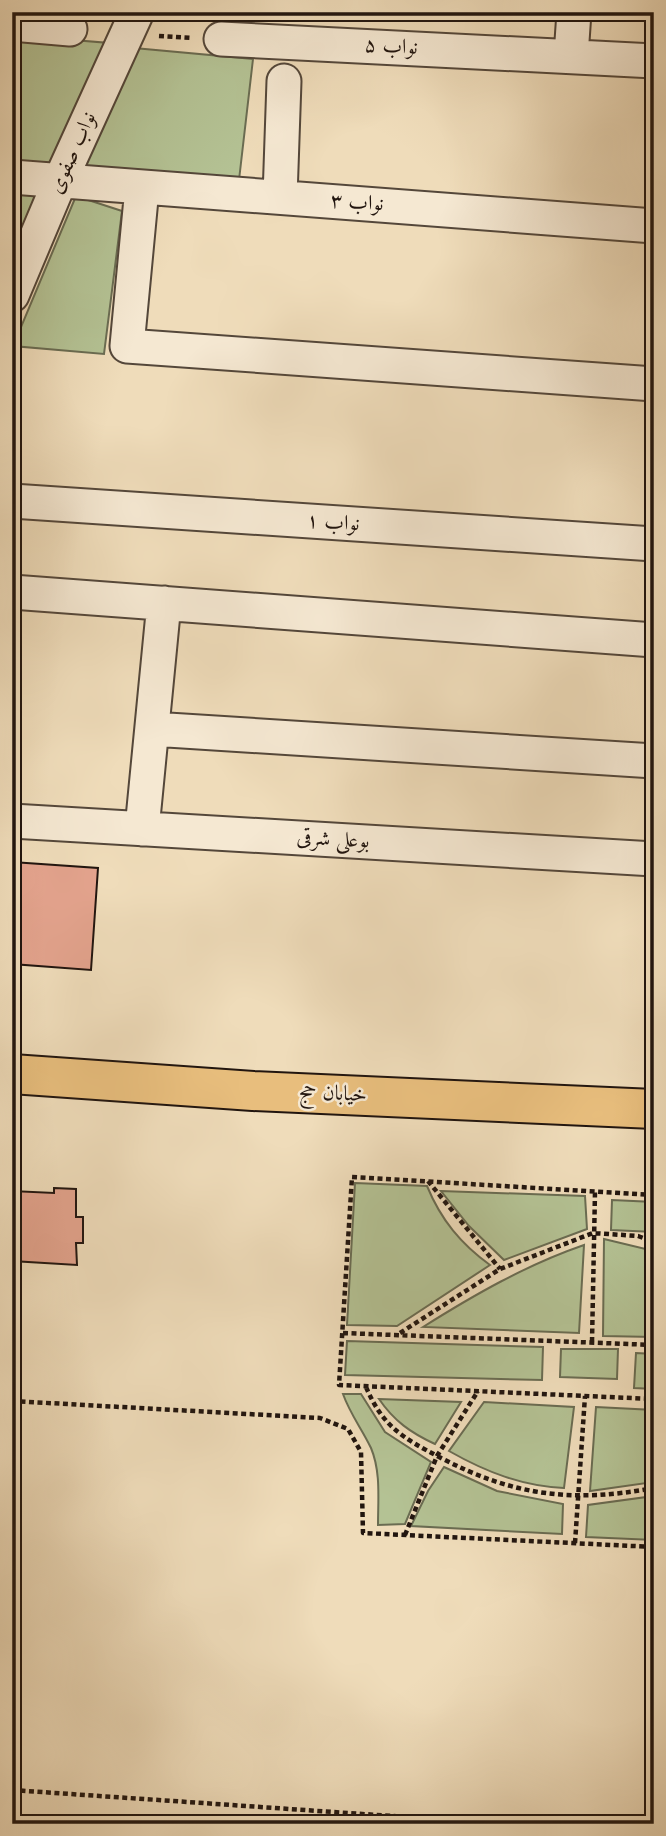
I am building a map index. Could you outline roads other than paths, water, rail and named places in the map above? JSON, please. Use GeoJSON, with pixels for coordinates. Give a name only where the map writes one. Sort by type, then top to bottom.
{"type":"FeatureCollection","features":[{"type":"Feature","properties":{"kind":"main road","name":"خیابان حج"},"geometry":{"type":"LineString","coordinates":[[12,1074],[253,1091],[654,1109]]}},
{"type":"Feature","properties":{"kind":"street"},"geometry":{"type":"LineString","coordinates":[[571,56],[574,12]]}},
{"type":"Feature","properties":{"kind":"street","name":"نواب صفوی"},"geometry":{"type":"LineString","coordinates":[[12,295],[132,23]]}},
{"type":"Feature","properties":{"kind":"street"},"geometry":{"type":"LineString","coordinates":[[12,24],[70,29]]}},
{"type":"Feature","properties":{"kind":"street","name":"نواب ۵"},"geometry":{"type":"LineString","coordinates":[[221,39],[654,61]]}},
{"type":"Feature","properties":{"kind":"street"},"geometry":{"type":"LineString","coordinates":[[281,197],[284,81]]}},
{"type":"Feature","properties":{"kind":"street","name":"نواب ۳"},"geometry":{"type":"LineString","coordinates":[[12,177],[654,226]]}},
{"type":"Feature","properties":{"kind":"street"},"geometry":{"type":"LineString","coordinates":[[142,188],[127,346],[654,384]]}},
{"type":"Feature","properties":{"kind":"street","name":"نواب ۱"},"geometry":{"type":"LineString","coordinates":[[12,501],[654,544]]}},
{"type":"Feature","properties":{"kind":"street"},"geometry":{"type":"LineString","coordinates":[[12,592],[654,640]]}},
{"type":"Feature","properties":{"kind":"street"},"geometry":{"type":"LineString","coordinates":[[142,828],[164,603]]}},
{"type":"Feature","properties":{"kind":"street"},"geometry":{"type":"LineString","coordinates":[[152,729],[654,761]]}},
{"type":"Feature","properties":{"kind":"street","name":"بوعلی شرقی"},"geometry":{"type":"LineString","coordinates":[[12,821],[654,859]]}}]}
